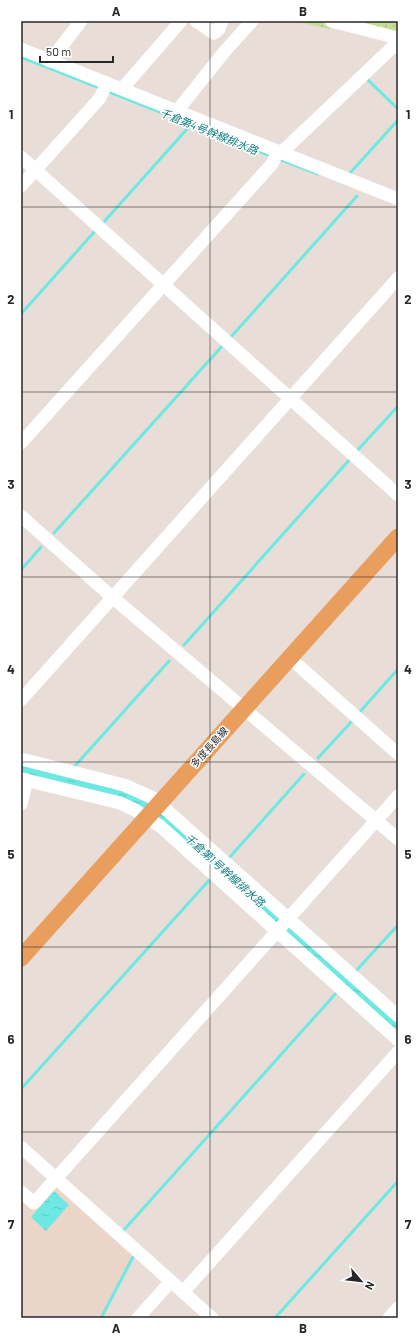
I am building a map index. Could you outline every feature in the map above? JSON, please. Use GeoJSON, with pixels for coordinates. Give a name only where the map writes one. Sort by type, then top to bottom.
{"type":"FeatureCollection","features":[{"type":"Feature","properties":{"kind":"main road","name":"多度長島線"},"geometry":{"type":"LineString","coordinates":[[21,958],[398,537]]}},
{"type":"Feature","properties":{"kind":"street"},"geometry":{"type":"LineString","coordinates":[[50,61],[81,21]]}},
{"type":"Feature","properties":{"kind":"street"},"geometry":{"type":"LineString","coordinates":[[122,88],[181,21]]}},
{"type":"Feature","properties":{"kind":"street"},"geometry":{"type":"LineString","coordinates":[[196,21],[214,34],[219,29],[222,21]]}},
{"type":"Feature","properties":{"kind":"street"},"geometry":{"type":"LineString","coordinates":[[178,111],[225,51],[252,21]]}},
{"type":"Feature","properties":{"kind":"street"},"geometry":{"type":"LineString","coordinates":[[331,21],[398,38]]}},
{"type":"Feature","properties":{"kind":"street"},"geometry":{"type":"LineString","coordinates":[[21,443],[164,284],[277,155],[398,42]]}},
{"type":"Feature","properties":{"kind":"street"},"geometry":{"type":"LineString","coordinates":[[21,49],[50,61],[105,88],[122,88],[277,155],[398,199]]}},
{"type":"Feature","properties":{"kind":"street"},"geometry":{"type":"LineString","coordinates":[[21,186],[100,98],[105,88]]}},
{"type":"Feature","properties":{"kind":"street"},"geometry":{"type":"LineString","coordinates":[[21,157],[398,495]]}},
{"type":"Feature","properties":{"kind":"street"},"geometry":{"type":"LineString","coordinates":[[21,700],[398,278]]}},
{"type":"Feature","properties":{"kind":"street"},"geometry":{"type":"LineString","coordinates":[[21,516],[112,598],[398,839]]}},
{"type":"Feature","properties":{"kind":"street"},"geometry":{"type":"LineString","coordinates":[[290,658],[398,754]]}},
{"type":"Feature","properties":{"kind":"street"},"geometry":{"type":"LineString","coordinates":[[21,759],[124,785],[153,798],[153,810],[160,826],[398,1016]]}},
{"type":"Feature","properties":{"kind":"street"},"geometry":{"type":"LineString","coordinates":[[21,804],[24,779],[120,803],[135,810],[153,810],[283,924],[398,1040]]}},
{"type":"Feature","properties":{"kind":"street"},"geometry":{"type":"LineString","coordinates":[[21,1192],[34,1203],[398,796]]}},
{"type":"Feature","properties":{"kind":"street"},"geometry":{"type":"LineString","coordinates":[[183,1292],[398,1052]]}},
{"type":"Feature","properties":{"kind":"street"},"geometry":{"type":"LineString","coordinates":[[21,1147],[212,1318]]}},
{"type":"Feature","properties":{"kind":"street"},"geometry":{"type":"LineString","coordinates":[[138,1318],[171,1281]]}},
{"type":"Feature","properties":{"kind":"street"},"geometry":{"type":"LineString","coordinates":[[389,1318],[398,1308]]}},
{"type":"Feature","properties":{"kind":"shaded area"},"geometry":{"type":"Polygon","coordinates":[[[54,1185],[133,1256],[99,1318],[21,1318],[21,1195],[35,1207],[54,1185]]]}},
{"type":"Feature","properties":{"kind":"green space"},"geometry":{"type":"Polygon","coordinates":[[[294,21],[322,21],[330,23],[330,29],[294,21]]]}},
{"type":"Feature","properties":{"kind":"green space"},"geometry":{"type":"Polygon","coordinates":[[[343,21],[398,21],[398,35],[343,21]]]}},
{"type":"Feature","properties":{"kind":"water","name":"千倉第1号幹線排水路"},"geometry":{"type":"Polygon","coordinates":[[[21,763],[117,787],[148,801],[398,1021],[398,1032],[122,797],[21,772],[21,763]]]}},
{"type":"Feature","properties":{"kind":"water"},"geometry":{"type":"Polygon","coordinates":[[[54,1191],[69,1205],[46,1231],[31,1217],[54,1191]]]}},
{"type":"Feature","properties":{"kind":"waterway","name":"千倉第4号幹線排水路"},"geometry":{"type":"LineString","coordinates":[[21,57],[100,88]]}},
{"type":"Feature","properties":{"kind":"waterway"},"geometry":{"type":"LineString","coordinates":[[368,80],[398,109]]}},
{"type":"Feature","properties":{"kind":"waterway","name":"千倉第4号幹線排水路"},"geometry":{"type":"LineString","coordinates":[[107,91],[271,156]]}},
{"type":"Feature","properties":{"kind":"waterway"},"geometry":{"type":"LineString","coordinates":[[350,173],[398,120]]}},
{"type":"Feature","properties":{"kind":"waterway"},"geometry":{"type":"LineString","coordinates":[[102,224],[187,129]]}},
{"type":"Feature","properties":{"kind":"waterway","name":"千倉第4号幹線排水路"},"geometry":{"type":"LineString","coordinates":[[279,159],[318,174]]}},
{"type":"Feature","properties":{"kind":"waterway"},"geometry":{"type":"LineString","coordinates":[[230,338],[357,196]]}},
{"type":"Feature","properties":{"kind":"waterway"},"geometry":{"type":"LineString","coordinates":[[21,314],[96,230]]}},
{"type":"Feature","properties":{"kind":"waterway"},"geometry":{"type":"LineString","coordinates":[[54,533],[224,344]]}},
{"type":"Feature","properties":{"kind":"waterway"},"geometry":{"type":"LineString","coordinates":[[356,452],[398,406]]}},
{"type":"Feature","properties":{"kind":"waterway"},"geometry":{"type":"LineString","coordinates":[[184,645],[351,458]]}},
{"type":"Feature","properties":{"kind":"waterway"},"geometry":{"type":"LineString","coordinates":[[21,570],[41,547]]}},
{"type":"Feature","properties":{"kind":"waterway"},"geometry":{"type":"LineString","coordinates":[[74,767],[169,661]]}},
{"type":"Feature","properties":{"kind":"waterway"},"geometry":{"type":"LineString","coordinates":[[358,714],[398,669]]}},
{"type":"Feature","properties":{"kind":"waterway"},"geometry":{"type":"LineString","coordinates":[[318,758],[354,719]]}},
{"type":"Feature","properties":{"kind":"waterway","name":"千倉第1号幹線排水路"},"geometry":{"type":"LineString","coordinates":[[228,859],[304,774]]}},
{"type":"Feature","properties":{"kind":"waterway"},"geometry":{"type":"LineString","coordinates":[[21,1089],[212,877]]}},
{"type":"Feature","properties":{"kind":"waterway"},"geometry":{"type":"LineString","coordinates":[[355,972],[398,925]]}},
{"type":"Feature","properties":{"kind":"waterway"},"geometry":{"type":"LineString","coordinates":[[123,1231],[338,991]]}},
{"type":"Feature","properties":{"kind":"waterway"},"geometry":{"type":"LineString","coordinates":[[275,1318],[398,1181]]}},
{"type":"Feature","properties":{"kind":"waterway"},"geometry":{"type":"LineString","coordinates":[[101,1318],[134,1255]]}}]}
